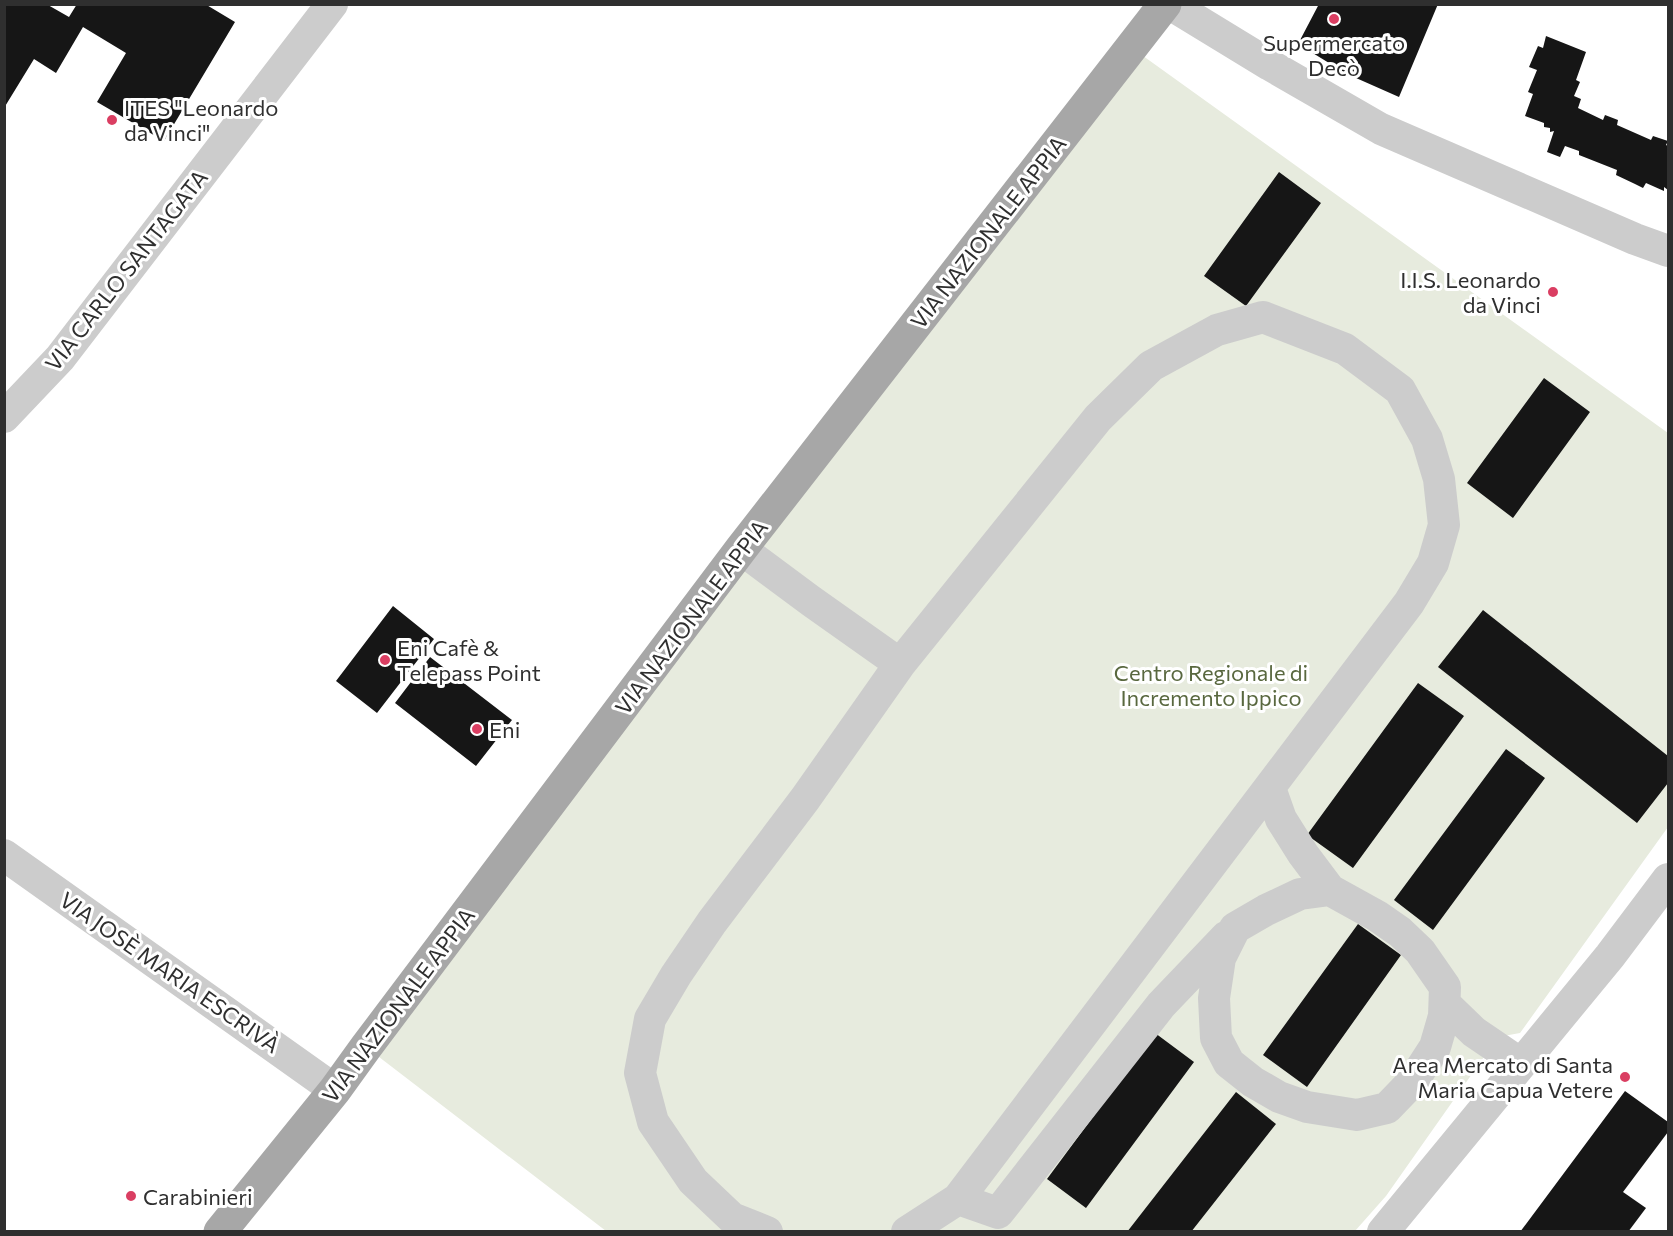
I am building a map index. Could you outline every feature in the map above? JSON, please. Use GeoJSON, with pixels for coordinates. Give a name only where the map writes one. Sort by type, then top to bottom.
{"type":"FeatureCollection","features":[{"type":"Feature","properties":{"kind":"main road","name":"VIA NAZIONALE APPIA"},"geometry":{"type":"LineString","coordinates":[[220,1232],[335,1090],[741,549],[1165,4]]}},
{"type":"Feature","properties":{"kind":"street","name":"VIA CARLO SANTAGATA"},"geometry":{"type":"LineString","coordinates":[[4,417],[60,358],[332,4]]}},
{"type":"Feature","properties":{"kind":"street"},"geometry":{"type":"LineString","coordinates":[[1170,4],[1381,129],[1668,251]]}},
{"type":"Feature","properties":{"kind":"street"},"geometry":{"type":"LineString","coordinates":[[767,1232],[732,1218],[693,1181],[653,1122],[640,1073],[650,1019],[676,975],[712,922],[805,800],[900,663],[1098,418],[1151,366],[1216,330],[1263,317],[1345,349],[1400,390],[1427,439],[1438,479],[1444,525],[1433,563],[1409,603],[958,1199],[907,1232]]}},
{"type":"Feature","properties":{"kind":"street"},"geometry":{"type":"LineString","coordinates":[[741,549],[900,663]]}},
{"type":"Feature","properties":{"kind":"street"},"geometry":{"type":"LineString","coordinates":[[1234,928],[1220,958],[1214,998],[1216,1038],[1229,1063],[1252,1082],[1279,1097],[1307,1107],[1357,1115],[1387,1108],[1413,1081],[1435,1047],[1444,1016],[1445,987],[1420,951],[1400,932],[1377,916],[1330,890],[1281,819],[1270,788]]}},
{"type":"Feature","properties":{"kind":"street","name":"VIA JOSÈ MARIA ESCRIVÀ"},"geometry":{"type":"LineString","coordinates":[[4,855],[335,1090]]}},
{"type":"Feature","properties":{"kind":"street"},"geometry":{"type":"LineString","coordinates":[[1383,1232],[1610,956],[1668,879]]}},
{"type":"Feature","properties":{"kind":"street"},"geometry":{"type":"LineString","coordinates":[[958,1199],[998,1213],[1161,1005],[1234,928],[1299,894],[1330,890]]}},
{"type":"Feature","properties":{"kind":"street"},"geometry":{"type":"LineString","coordinates":[[1445,1004],[1474,1032],[1521,1064]]}},
{"type":"Feature","properties":{"kind":"green space","name":"Centro Regionale di Incremento Ippico"},"geometry":{"type":"Polygon","coordinates":[[[1132,48],[1668,433],[1668,827],[1520,1033],[1498,1037],[1386,1196],[1355,1231],[606,1231],[366,1047],[1132,48]]]}},
{"type":"Feature","properties":{"kind":"building"},"geometry":{"type":"Polygon","coordinates":[[[77,4],[205,4],[235,22],[164,141],[97,102],[126,53],[83,27],[56,73],[34,59],[4,108],[4,5],[48,5],[69,17],[77,4]]]}},
{"type":"Feature","properties":{"kind":"building"},"geometry":{"type":"Polygon","coordinates":[[[1319,4],[1438,4],[1399,97],[1347,74],[1298,44],[1319,4]]]}},
{"type":"Feature","properties":{"kind":"building"},"geometry":{"type":"Polygon","coordinates":[[[1546,36],[1586,52],[1576,80],[1580,82],[1574,96],[1581,99],[1578,108],[1603,120],[1605,115],[1618,120],[1617,125],[1651,140],[1653,136],[1668,141],[1666,145],[1668,146],[1668,190],[1664,187],[1664,191],[1646,183],[1643,188],[1616,175],[1617,170],[1579,155],[1579,151],[1565,146],[1560,157],[1547,152],[1554,131],[1550,132],[1550,128],[1544,127],[1544,123],[1525,116],[1533,94],[1528,92],[1537,70],[1529,67],[1538,46],[1543,48],[1546,36]]]}},
{"type":"Feature","properties":{"kind":"building"},"geometry":{"type":"Polygon","coordinates":[[[1279,172],[1321,203],[1246,306],[1204,276],[1279,172]]]}},
{"type":"Feature","properties":{"kind":"building"},"geometry":{"type":"Polygon","coordinates":[[[1544,378],[1590,412],[1513,518],[1467,483],[1544,378]]]}},
{"type":"Feature","properties":{"kind":"building","name":"Eni Cafè & Telepass Point"},"geometry":{"type":"Polygon","coordinates":[[[393,606],[434,639],[377,713],[336,681],[393,606]]]}},
{"type":"Feature","properties":{"kind":"building"},"geometry":{"type":"Polygon","coordinates":[[[1483,610],[1668,756],[1668,783],[1637,823],[1438,667],[1483,610]]]}},
{"type":"Feature","properties":{"kind":"building"},"geometry":{"type":"Polygon","coordinates":[[[430,657],[512,720],[476,766],[395,703],[430,657]]]}},
{"type":"Feature","properties":{"kind":"building"},"geometry":{"type":"Polygon","coordinates":[[[1418,683],[1464,716],[1353,868],[1307,835],[1418,683]]]}},
{"type":"Feature","properties":{"kind":"building"},"geometry":{"type":"Polygon","coordinates":[[[1506,749],[1545,778],[1433,930],[1394,900],[1506,749]]]}},
{"type":"Feature","properties":{"kind":"building"},"geometry":{"type":"Polygon","coordinates":[[[1358,924],[1401,955],[1307,1087],[1263,1055],[1358,924]]]}},
{"type":"Feature","properties":{"kind":"building"},"geometry":{"type":"Polygon","coordinates":[[[1155,1033],[1194,1062],[1086,1208],[1047,1179],[1155,1033]]]}},
{"type":"Feature","properties":{"kind":"building"},"geometry":{"type":"Polygon","coordinates":[[[1625,1091],[1668,1122],[1668,1132],[1623,1192],[1646,1208],[1628,1232],[1520,1232],[1625,1091]]]}},
{"type":"Feature","properties":{"kind":"building"},"geometry":{"type":"Polygon","coordinates":[[[1236,1092],[1276,1124],[1191,1232],[1127,1232],[1236,1092]]]}},
{"type":"Feature","properties":{"kind":"place","name":"Supermercato Decò"},"geometry":{"type":"Point","coordinates":[1334,19]}},
{"type":"Feature","properties":{"kind":"place","name":"ITES \"Leonardo da Vinci\""},"geometry":{"type":"Point","coordinates":[112,120]}},
{"type":"Feature","properties":{"kind":"place","name":"I.I.S. Leonardo da Vinci"},"geometry":{"type":"Point","coordinates":[1553,292]}},
{"type":"Feature","properties":{"kind":"place","name":"Eni Cafè & Telepass Point"},"geometry":{"type":"Point","coordinates":[385,660]}},
{"type":"Feature","properties":{"kind":"place","name":"Eni"},"geometry":{"type":"Point","coordinates":[477,729]}},
{"type":"Feature","properties":{"kind":"place","name":"Area Mercato di Santa Maria Capua Vetere"},"geometry":{"type":"Point","coordinates":[1625,1077]}},
{"type":"Feature","properties":{"kind":"place","name":"Carabinieri"},"geometry":{"type":"Point","coordinates":[131,1196]}}]}
